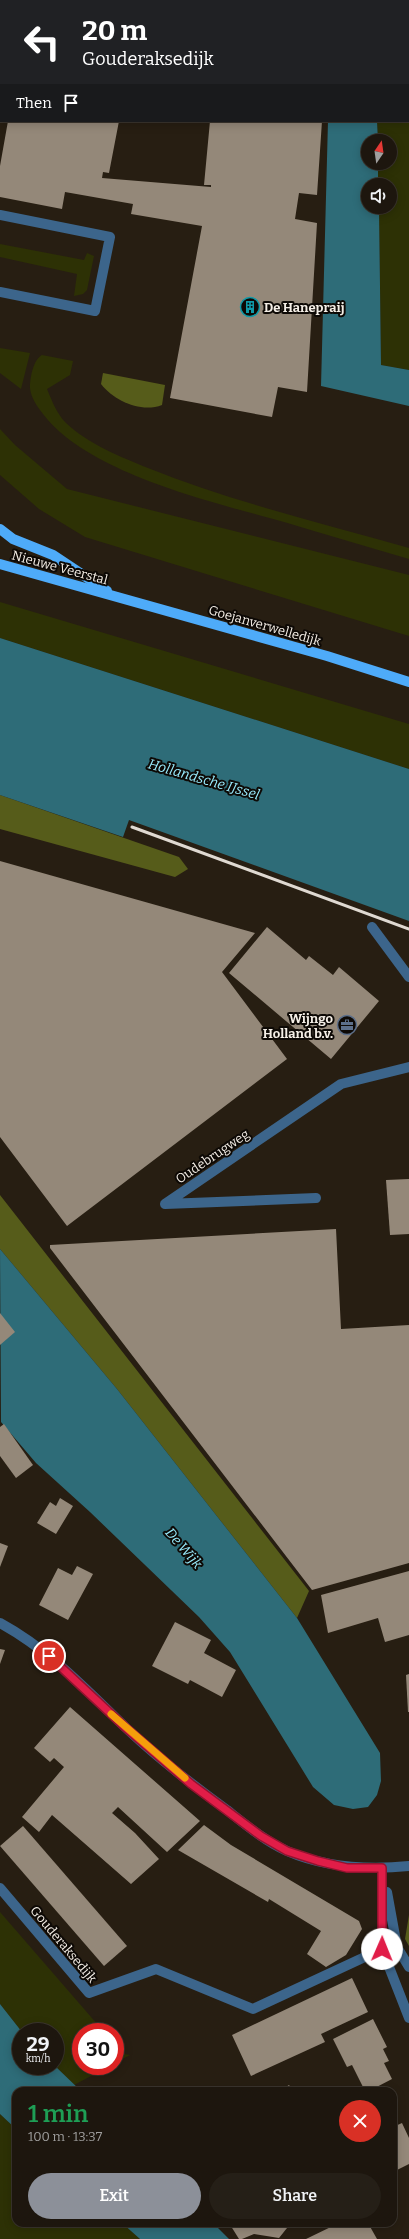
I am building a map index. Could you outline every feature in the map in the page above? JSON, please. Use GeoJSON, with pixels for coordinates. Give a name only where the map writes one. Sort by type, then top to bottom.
{"type":"FeatureCollection","features":[{"type":"Feature","properties":{"kind":"main road"},"geometry":{"type":"LineString","coordinates":[[0,529],[13,539],[53,555],[114,595]]}},
{"type":"Feature","properties":{"kind":"main road","name":"Nieuwe Veerstal"},"geometry":{"type":"LineString","coordinates":[[0,564],[114,595]]}},
{"type":"Feature","properties":{"kind":"main road","name":"Goejanverwelledijk"},"geometry":{"type":"LineString","coordinates":[[114,595],[327,656],[409,682]]}},
{"type":"Feature","properties":{"kind":"street"},"geometry":{"type":"LineString","coordinates":[[0,215],[110,237],[95,311],[0,292]]}},
{"type":"Feature","properties":{"kind":"street"},"geometry":{"type":"LineString","coordinates":[[372,926],[409,977]]}},
{"type":"Feature","properties":{"kind":"street","name":"Oudebrugweg"},"geometry":{"type":"LineString","coordinates":[[316,1198],[165,1204],[341,1084],[409,1067]]}},
{"type":"Feature","properties":{"kind":"street"},"geometry":{"type":"LineString","coordinates":[[0,1624],[17,1633],[49,1656],[131,1732],[191,1784],[261,1836],[287,1851],[347,1868],[409,1866]]}},
{"type":"Feature","properties":{"kind":"street"},"geometry":{"type":"LineString","coordinates":[[382,1868],[382,1949],[409,2018]]}},
{"type":"Feature","properties":{"kind":"street"},"geometry":{"type":"LineString","coordinates":[[382,1868],[397,1947],[409,1967]]}},
{"type":"Feature","properties":{"kind":"street","name":"Gouderaksedijk"},"geometry":{"type":"LineString","coordinates":[[0,1888],[89,1993],[156,1969],[253,2009],[382,1949]]}},
{"type":"Feature","properties":{"kind":"green space"},"geometry":{"type":"Polygon","coordinates":[[[377,122],[409,122],[409,370],[381,365],[379,214],[397,214],[397,178],[378,178],[378,170],[397,170],[397,134],[378,134],[377,122]]]}},
{"type":"Feature","properties":{"kind":"green space"},"geometry":{"type":"Polygon","coordinates":[[[0,244],[84,260],[87,253],[94,256],[87,290],[83,294],[74,296],[77,274],[0,257],[0,244]]]}},
{"type":"Feature","properties":{"kind":"green space"},"geometry":{"type":"Polygon","coordinates":[[[0,348],[30,353],[21,389],[0,373],[0,348]]]}},
{"type":"Feature","properties":{"kind":"green space"},"geometry":{"type":"Polygon","coordinates":[[[42,355],[73,361],[70,375],[47,389],[60,416],[75,431],[94,444],[148,468],[245,502],[409,548],[409,559],[189,495],[154,483],[121,469],[90,453],[64,435],[43,414],[33,399],[30,388],[31,374],[36,361],[42,355]]]}},
{"type":"Feature","properties":{"kind":"green space"},"geometry":{"type":"Polygon","coordinates":[[[103,373],[165,385],[162,405],[145,407],[128,404],[120,400],[113,396],[101,384],[103,373]]]}},
{"type":"Feature","properties":{"kind":"green space"},"geometry":{"type":"Polygon","coordinates":[[[0,429],[15,445],[67,489],[409,575],[409,636],[85,537],[39,509],[0,475],[0,429]]]}},
{"type":"Feature","properties":{"kind":"green space"},"geometry":{"type":"Polygon","coordinates":[[[0,602],[409,724],[409,769],[0,638],[0,602]]]}},
{"type":"Feature","properties":{"kind":"green space"},"geometry":{"type":"Polygon","coordinates":[[[0,795],[179,857],[188,869],[175,877],[0,829],[0,795]]]}},
{"type":"Feature","properties":{"kind":"green space"},"geometry":{"type":"Polygon","coordinates":[[[0,1195],[309,1591],[297,1618],[117,1389],[0,1249],[0,1195]]]}},
{"type":"Feature","properties":{"kind":"green space"},"geometry":{"type":"Polygon","coordinates":[[[0,1912],[96,2023],[72,2023],[72,2075],[93,2075],[74,2085],[64,2075],[64,2023],[15,2023],[0,2004],[0,1912]]]}},
{"type":"Feature","properties":{"kind":"green space"},"geometry":{"type":"Polygon","coordinates":[[[409,1915],[409,1946],[405,1939],[409,1915]]]}},
{"type":"Feature","properties":{"kind":"green space"},"geometry":{"type":"Polygon","coordinates":[[[124,2054],[130,2055],[124,2058],[124,2054]]]}},
{"type":"Feature","properties":{"kind":"green space"},"geometry":{"type":"Polygon","coordinates":[[[0,2114],[12,2125],[12,2227],[126,2227],[140,2239],[0,2239],[0,2114]]]}},
{"type":"Feature","properties":{"kind":"water"},"geometry":{"type":"Polygon","coordinates":[[[328,122],[377,122],[378,134],[361,134],[361,170],[378,170],[378,178],[361,178],[361,214],[379,214],[381,365],[409,370],[409,406],[321,386],[328,122]]]}},
{"type":"Feature","properties":{"kind":"water","name":"Hollandsche IJssel"},"geometry":{"type":"Polygon","coordinates":[[[0,638],[409,769],[409,921],[129,820],[123,837],[0,795],[0,638]]]}},
{"type":"Feature","properties":{"kind":"water","name":"De Wijk"},"geometry":{"type":"Polygon","coordinates":[[[0,1249],[117,1389],[297,1618],[380,1753],[381,1781],[377,1795],[368,1807],[353,1809],[334,1805],[313,1787],[230,1652],[199,1617],[90,1512],[36,1463],[1,1422],[0,1249]]]}},
{"type":"Feature","properties":{"kind":"water"},"geometry":{"type":"Polygon","coordinates":[[[0,2004],[15,2023],[12,2023],[12,2075],[64,2075],[77,2087],[12,2087],[12,2125],[0,2114],[0,2004]]]}},
{"type":"Feature","properties":{"kind":"water"},"geometry":{"type":"Polygon","coordinates":[[[126,2227],[217,2227],[229,2239],[140,2239],[126,2227]]]}},
{"type":"Feature","properties":{"kind":"building","name":"De Hanepraij"},"geometry":{"type":"Polygon","coordinates":[[[8,122],[119,122],[109,173],[103,172],[102,178],[211,187],[211,185],[204,185],[210,122],[322,122],[317,195],[299,193],[295,219],[317,223],[307,392],[278,387],[272,417],[170,398],[202,226],[131,214],[133,204],[65,192],[62,209],[0,197],[0,166],[8,122]]]}},
{"type":"Feature","properties":{"kind":"building"},"geometry":{"type":"Polygon","coordinates":[[[0,861],[255,933],[222,972],[287,1059],[67,1226],[0,1137],[0,861]]]}},
{"type":"Feature","properties":{"kind":"building"},"geometry":{"type":"Polygon","coordinates":[[[267,927],[306,960],[309,956],[333,975],[339,967],[379,1001],[331,1059],[229,973],[267,927]]]}},
{"type":"Feature","properties":{"kind":"building"},"geometry":{"type":"Polygon","coordinates":[[[409,1179],[409,1234],[390,1235],[386,1180],[409,1179]]]}},
{"type":"Feature","properties":{"kind":"building"},"geometry":{"type":"Polygon","coordinates":[[[336,1229],[341,1329],[409,1325],[409,1563],[312,1590],[50,1248],[50,1245],[336,1229]]]}},
{"type":"Feature","properties":{"kind":"building"},"geometry":{"type":"Polygon","coordinates":[[[0,1313],[15,1332],[0,1345],[0,1313]]]}},
{"type":"Feature","properties":{"kind":"building"},"geometry":{"type":"Polygon","coordinates":[[[4,1424],[33,1465],[16,1478],[0,1456],[0,1427],[4,1424]]]}},
{"type":"Feature","properties":{"kind":"building"},"geometry":{"type":"Polygon","coordinates":[[[60,1498],[73,1506],[56,1534],[37,1523],[50,1502],[56,1506],[60,1498]]]}},
{"type":"Feature","properties":{"kind":"building"},"geometry":{"type":"Polygon","coordinates":[[[0,1543],[8,1546],[0,1567],[0,1543]]]}},
{"type":"Feature","properties":{"kind":"building"},"geometry":{"type":"Polygon","coordinates":[[[77,1566],[93,1574],[68,1620],[39,1605],[58,1568],[72,1575],[77,1566]]]}},
{"type":"Feature","properties":{"kind":"building"},"geometry":{"type":"Polygon","coordinates":[[[409,1571],[409,1635],[385,1642],[378,1618],[328,1633],[321,1595],[409,1571]]]}},
{"type":"Feature","properties":{"kind":"building"},"geometry":{"type":"Polygon","coordinates":[[[175,1622],[211,1640],[204,1653],[236,1670],[222,1697],[190,1680],[188,1684],[152,1666],[175,1622]]]}},
{"type":"Feature","properties":{"kind":"building"},"geometry":{"type":"Polygon","coordinates":[[[0,1649],[5,1650],[0,1664],[0,1649]]]}},
{"type":"Feature","properties":{"kind":"building"},"geometry":{"type":"Polygon","coordinates":[[[409,1674],[409,1712],[408,1712],[406,1675],[409,1674]]]}},
{"type":"Feature","properties":{"kind":"building"},"geometry":{"type":"Polygon","coordinates":[[[70,1707],[200,1821],[167,1852],[118,1807],[112,1813],[135,1833],[159,1859],[131,1884],[52,1815],[39,1832],[22,1817],[64,1767],[54,1758],[50,1762],[34,1748],[70,1707]]]}},
{"type":"Feature","properties":{"kind":"building"},"geometry":{"type":"Polygon","coordinates":[[[204,1825],[231,1845],[359,1921],[362,1929],[346,1955],[326,1967],[307,1954],[321,1931],[269,1899],[268,1902],[178,1850],[204,1825]]]}},
{"type":"Feature","properties":{"kind":"building"},"geometry":{"type":"Polygon","coordinates":[[[23,1826],[127,1946],[104,1966],[0,1846],[23,1826]]]}},
{"type":"Feature","properties":{"kind":"building"},"geometry":{"type":"Polygon","coordinates":[[[352,1978],[368,2012],[321,2034],[325,2042],[251,2076],[232,2035],[352,1978]]]}},
{"type":"Feature","properties":{"kind":"building"},"geometry":{"type":"Polygon","coordinates":[[[373,2019],[387,2047],[383,2049],[389,2061],[384,2063],[392,2079],[377,2087],[363,2087],[352,2065],[347,2067],[333,2039],[373,2019]]]}},
{"type":"Feature","properties":{"kind":"building"},"geometry":{"type":"Polygon","coordinates":[[[402,2123],[409,2138],[409,2164],[397,2170],[397,2125],[402,2123]]]}},
{"type":"Feature","properties":{"kind":"building"},"geometry":{"type":"Polygon","coordinates":[[[232,2227],[288,2227],[279,2238],[254,2234],[239,2239],[232,2227]]]}},
{"type":"Feature","properties":{"kind":"building"},"geometry":{"type":"Polygon","coordinates":[[[331,2227],[370,2227],[377,2239],[306,2239],[331,2227]]]}},
{"type":"Feature","properties":{"kind":"railway"},"geometry":{"type":"LineString","coordinates":[[132,827],[409,929]]}},
{"type":"Feature","properties":{"kind":"slow traffic"},"geometry":{"type":"LineString","coordinates":[[111,1714],[185,1778]]}},
{"type":"Feature","properties":{"kind":"place","name":"De Hanepraij"},"geometry":{"type":"Point","coordinates":[250,307]}},
{"type":"Feature","properties":{"kind":"place","name":"Wijngo Holland b.v."},"geometry":{"type":"Point","coordinates":[347,1025]}},
{"type":"Feature","properties":{"kind":"route"},"geometry":{"type":"LineString","coordinates":[[49,1656],[67,1671],[125,1727],[191,1784],[261,1836],[287,1851],[318,1861],[347,1868],[382,1868],[382,1949]]}}]}
